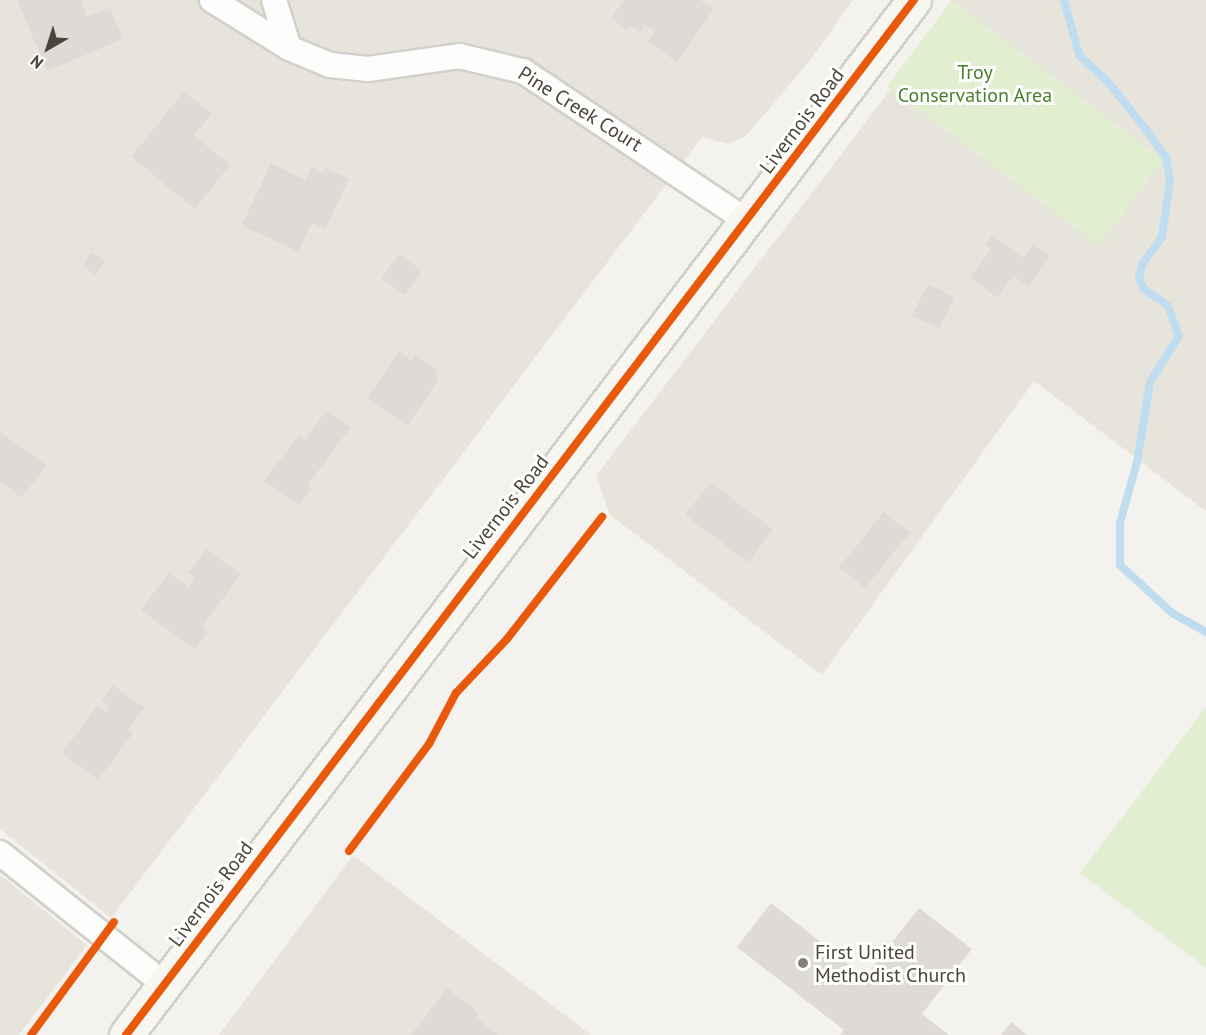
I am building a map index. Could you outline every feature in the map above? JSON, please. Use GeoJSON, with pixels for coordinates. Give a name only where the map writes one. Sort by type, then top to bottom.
{"type":"FeatureCollection","features":[{"type":"Feature","properties":{"kind":"street","name":"Pine Creek Court"},"geometry":{"type":"LineString","coordinates":[[212,0],[312,60],[346,68],[368,69],[459,56],[523,71],[747,221]]}},
{"type":"Feature","properties":{"kind":"street"},"geometry":{"type":"LineString","coordinates":[[274,0],[289,48]]}},
{"type":"Feature","properties":{"kind":"street","name":"Livernois Road"},"geometry":{"type":"LineString","coordinates":[[126,1035],[914,0]]}},
{"type":"Feature","properties":{"kind":"street"},"geometry":{"type":"LineString","coordinates":[[0,853],[164,984]]}},
{"type":"Feature","properties":{"kind":"shaded area"},"geometry":{"type":"Polygon","coordinates":[[[0,0],[853,0],[811,59],[746,136],[729,144],[702,137],[111,918],[0,829],[0,0]]]}},
{"type":"Feature","properties":{"kind":"shaded area"},"geometry":{"type":"Polygon","coordinates":[[[952,0],[1206,0],[1206,511],[1034,381],[822,675],[610,515],[596,476],[891,89],[952,0]]]}},
{"type":"Feature","properties":{"kind":"shaded area"},"geometry":{"type":"Polygon","coordinates":[[[353,855],[591,1035],[219,1035],[353,855]]]}},
{"type":"Feature","properties":{"kind":"shaded area"},"geometry":{"type":"Polygon","coordinates":[[[0,875],[87,945],[19,1035],[0,1035],[0,875]]]}},
{"type":"Feature","properties":{"kind":"green space","name":"Troy Conservation Area"},"geometry":{"type":"Polygon","coordinates":[[[952,0],[1164,159],[1099,246],[887,86],[952,0]]]}},
{"type":"Feature","properties":{"kind":"green space"},"geometry":{"type":"Polygon","coordinates":[[[1206,707],[1206,968],[1080,873],[1206,707]]]}},
{"type":"Feature","properties":{"kind":"building"},"geometry":{"type":"Polygon","coordinates":[[[17,0],[82,0],[87,17],[110,7],[123,39],[47,71],[17,0]]]}},
{"type":"Feature","properties":{"kind":"building"},"geometry":{"type":"Polygon","coordinates":[[[624,0],[700,0],[714,9],[677,62],[648,42],[655,31],[645,25],[640,32],[630,25],[627,30],[611,18],[624,0]]]}},
{"type":"Feature","properties":{"kind":"building"},"geometry":{"type":"Polygon","coordinates":[[[184,91],[212,114],[194,135],[230,165],[195,209],[131,157],[184,91]]]}},
{"type":"Feature","properties":{"kind":"building"},"geometry":{"type":"Polygon","coordinates":[[[271,163],[305,180],[312,167],[323,173],[326,168],[349,179],[325,229],[312,223],[298,252],[242,225],[271,163]]]}},
{"type":"Feature","properties":{"kind":"building"},"geometry":{"type":"Polygon","coordinates":[[[992,235],[1023,258],[1033,244],[1050,257],[1028,287],[1013,276],[997,298],[970,277],[991,249],[985,245],[992,235]]]}},
{"type":"Feature","properties":{"kind":"building"},"geometry":{"type":"Polygon","coordinates":[[[92,252],[105,261],[95,275],[82,266],[92,252]]]}},
{"type":"Feature","properties":{"kind":"building"},"geometry":{"type":"Polygon","coordinates":[[[399,254],[422,271],[405,295],[381,278],[399,254]]]}},
{"type":"Feature","properties":{"kind":"building"},"geometry":{"type":"Polygon","coordinates":[[[928,284],[955,298],[939,329],[912,315],[928,284]]]}},
{"type":"Feature","properties":{"kind":"building"},"geometry":{"type":"Polygon","coordinates":[[[399,351],[411,360],[415,355],[438,371],[435,376],[439,379],[407,426],[367,398],[399,351]]]}},
{"type":"Feature","properties":{"kind":"building"},"geometry":{"type":"Polygon","coordinates":[[[327,410],[351,427],[307,486],[312,488],[299,506],[264,481],[299,435],[305,439],[327,410]]]}},
{"type":"Feature","properties":{"kind":"building"},"geometry":{"type":"Polygon","coordinates":[[[0,432],[46,465],[22,498],[0,482],[0,432]]]}},
{"type":"Feature","properties":{"kind":"building"},"geometry":{"type":"Polygon","coordinates":[[[710,482],[773,530],[748,562],[685,515],[710,482]]]}},
{"type":"Feature","properties":{"kind":"building"},"geometry":{"type":"Polygon","coordinates":[[[884,512],[910,533],[865,588],[839,567],[884,512]]]}},
{"type":"Feature","properties":{"kind":"building"},"geometry":{"type":"Polygon","coordinates":[[[206,549],[241,574],[202,627],[208,632],[195,650],[141,610],[169,572],[188,587],[195,578],[188,573],[206,549]]]}},
{"type":"Feature","properties":{"kind":"building"},"geometry":{"type":"Polygon","coordinates":[[[113,685],[144,708],[128,729],[133,733],[98,780],[62,753],[97,706],[105,712],[109,706],[101,701],[113,685]]]}},
{"type":"Feature","properties":{"kind":"building","name":"First United Methodist Church"},"geometry":{"type":"Polygon","coordinates":[[[771,903],[865,977],[919,908],[972,949],[922,1014],[949,1035],[840,1035],[844,1030],[737,947],[771,903]]]}},
{"type":"Feature","properties":{"kind":"building"},"geometry":{"type":"Polygon","coordinates":[[[447,988],[479,1013],[476,1018],[499,1035],[411,1035],[447,988]]]}},
{"type":"Feature","properties":{"kind":"building","name":"First United Methodist Church"},"geometry":{"type":"Polygon","coordinates":[[[1011,1022],[1027,1035],[1001,1035],[1011,1022]]]}},
{"type":"Feature","properties":{"kind":"waterway"},"geometry":{"type":"LineString","coordinates":[[1064,0],[1079,55],[1108,82],[1145,128],[1166,158],[1170,181],[1162,237],[1142,265],[1139,278],[1144,289],[1168,306],[1179,336],[1150,382],[1137,462],[1120,523],[1120,565],[1172,613],[1206,632]]}},
{"type":"Feature","properties":{"kind":"cycle path"},"geometry":{"type":"LineString","coordinates":[[126,1035],[914,0]]}},
{"type":"Feature","properties":{"kind":"cycle path"},"geometry":{"type":"LineString","coordinates":[[349,851],[429,744],[456,693],[507,639],[602,517]]}},
{"type":"Feature","properties":{"kind":"cycle path"},"geometry":{"type":"LineString","coordinates":[[31,1035],[114,922]]}},
{"type":"Feature","properties":{"kind":"place","name":"First United Methodist Church"},"geometry":{"type":"Point","coordinates":[803,963]}}]}
